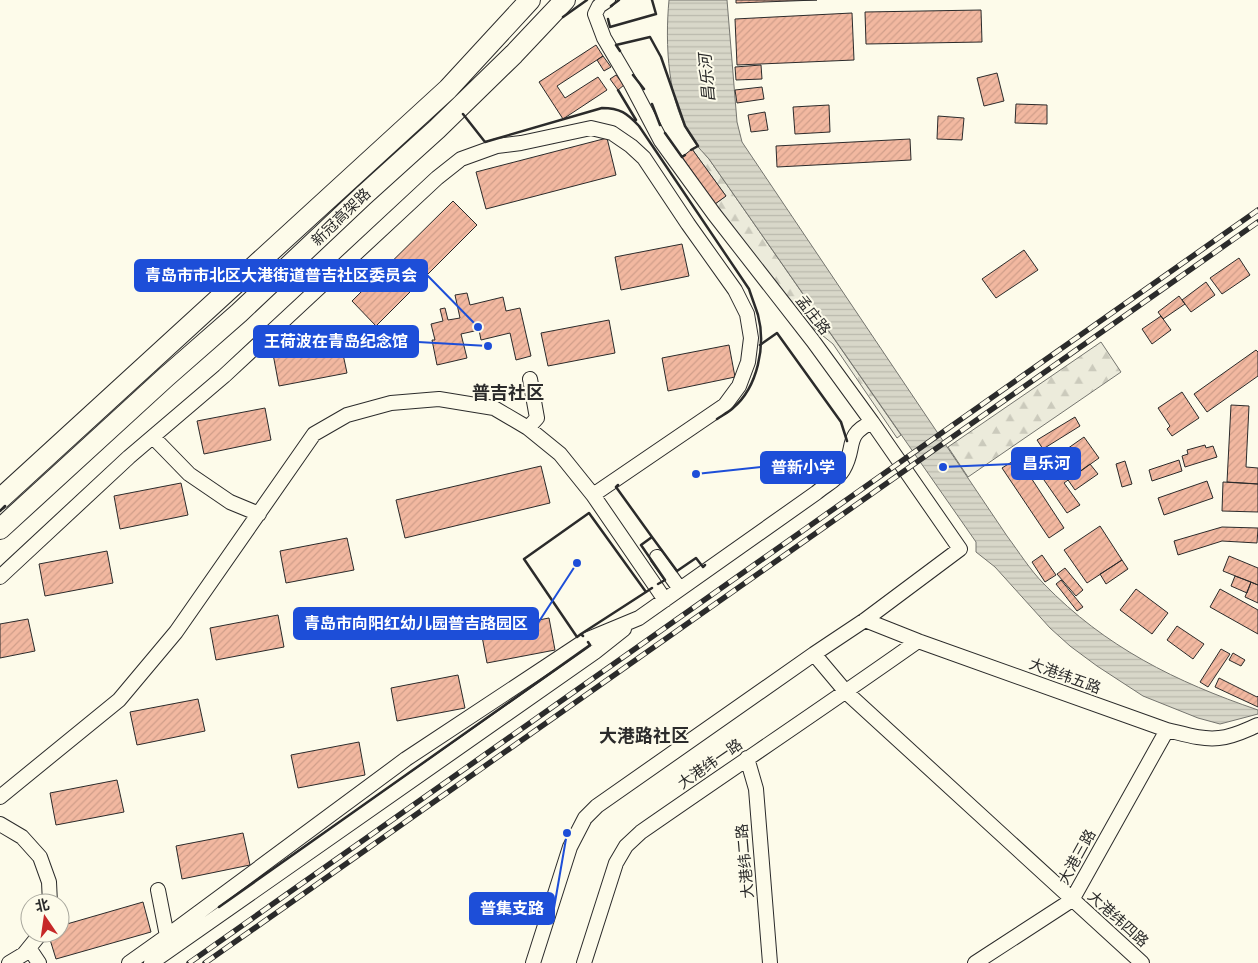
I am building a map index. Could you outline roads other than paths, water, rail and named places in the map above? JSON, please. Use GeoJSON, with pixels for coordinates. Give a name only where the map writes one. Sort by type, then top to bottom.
{"type":"FeatureCollection","features":[{"type":"Feature","properties":{"kind":"highway","name":"新冠高架路"},"geometry":{"type":"LineString","coordinates":[[0,498],[448,89],[530,0]]}},
{"type":"Feature","properties":{"kind":"highway","name":"新冠高架路"},"geometry":{"type":"LineString","coordinates":[[0,529],[437,129],[514,54],[565,0]]}},
{"type":"Feature","properties":{"kind":"street","name":"孟庄路"},"geometry":{"type":"LineString","coordinates":[[608,0],[599,6],[595,14],[604,38],[661,141],[872,422],[960,549],[865,620]]}},
{"type":"Feature","properties":{"kind":"street"},"geometry":{"type":"LineString","coordinates":[[0,577],[153,437],[224,376],[437,178],[461,159],[497,146],[521,143],[591,128],[612,133],[644,158],[688,224],[736,290],[747,314],[751,338],[748,362],[739,386],[725,405],[593,495]]}},
{"type":"Feature","properties":{"kind":"street"},"geometry":{"type":"LineString","coordinates":[[528,428],[536,418],[530,379]]}},
{"type":"Feature","properties":{"kind":"street"},"geometry":{"type":"LineString","coordinates":[[0,797],[119,700],[176,632],[314,434],[347,415],[391,403],[439,399],[494,408],[528,428],[560,454],[593,495],[665,600]]}},
{"type":"Feature","properties":{"kind":"street"},"geometry":{"type":"LineString","coordinates":[[151,963],[595,652],[639,618],[816,492],[843,471],[850,455],[852,437],[860,428],[872,422]]}},
{"type":"Feature","properties":{"kind":"street"},"geometry":{"type":"LineString","coordinates":[[153,437],[189,474],[230,502],[259,514]]}},
{"type":"Feature","properties":{"kind":"street"},"geometry":{"type":"LineString","coordinates":[[657,557],[680,589]]}},
{"type":"Feature","properties":{"kind":"street"},"geometry":{"type":"LineString","coordinates":[[129,963],[406,759],[586,640],[639,618]]}},
{"type":"Feature","properties":{"kind":"street"},"geometry":{"type":"LineString","coordinates":[[533,963],[570,847],[585,818],[597,806],[865,620]]}},
{"type":"Feature","properties":{"kind":"street","name":"大港纬五路"},"geometry":{"type":"LineString","coordinates":[[865,620],[918,641],[1167,730],[1200,737],[1217,738],[1258,726]]}},
{"type":"Feature","properties":{"kind":"street","name":"大港纬一路"},"geometry":{"type":"LineString","coordinates":[[584,963],[616,863],[626,846],[641,832],[918,641]]}},
{"type":"Feature","properties":{"kind":"street","name":"大港纬四路"},"geometry":{"type":"LineString","coordinates":[[814,654],[846,692],[1142,963]]}},
{"type":"Feature","properties":{"kind":"street","name":"大港三路"},"geometry":{"type":"LineString","coordinates":[[975,963],[1072,900],[1167,730]]}},
{"type":"Feature","properties":{"kind":"street","name":"大港纬二路"},"geometry":{"type":"LineString","coordinates":[[747,758],[756,789],[770,963]]}},
{"type":"Feature","properties":{"kind":"street"},"geometry":{"type":"LineString","coordinates":[[0,824],[22,837],[40,857],[49,882],[50,893]]}},
{"type":"Feature","properties":{"kind":"street"},"geometry":{"type":"LineString","coordinates":[[158,890],[167,936]]}},
{"type":"Feature","properties":{"kind":"street"},"geometry":{"type":"LineString","coordinates":[[9,963],[24,954],[33,943]]}},
{"type":"Feature","properties":{"kind":"street"},"geometry":{"type":"LineString","coordinates":[[29,948],[39,963]]}},
{"type":"Feature","properties":{"kind":"water"},"geometry":{"type":"Polygon","coordinates":[[[669,0],[727,0],[737,122],[742,142],[1007,536],[1034,573],[1067,606],[1117,644],[1170,674],[1258,710],[1258,714],[1220,724],[1198,718],[1143,696],[1070,646],[1050,628],[995,567],[976,552],[976,542],[685,126],[678,110],[670,73],[667,35],[669,0]]]}},
{"type":"Feature","properties":{"kind":"railway"},"geometry":{"type":"LineString","coordinates":[[189,963],[1258,210]]}},
{"type":"Feature","properties":{"kind":"railway"},"geometry":{"type":"LineString","coordinates":[[205,963],[1258,222]]}},
{"type":"Feature","properties":{"kind":"place","name":"青岛市市北区大港街道普吉社区委员会"},"geometry":{"type":"Point","coordinates":[478,327]}},
{"type":"Feature","properties":{"kind":"place","name":"王荷波在青岛纪念馆"},"geometry":{"type":"Point","coordinates":[488,346]}},
{"type":"Feature","properties":{"kind":"place","name":"昌乐河"},"geometry":{"type":"Point","coordinates":[943,467]}},
{"type":"Feature","properties":{"kind":"place","name":"普新小学"},"geometry":{"type":"Point","coordinates":[696,474]}},
{"type":"Feature","properties":{"kind":"place","name":"青岛市向阳红幼儿园普吉路园区"},"geometry":{"type":"Point","coordinates":[577,563]}},
{"type":"Feature","properties":{"kind":"place","name":"普集支路"},"geometry":{"type":"Point","coordinates":[567,833]}},
{"type":"Feature","properties":{"kind":"district","name":"普吉社区"},"geometry":{"type":"Point","coordinates":[508,392]}},
{"type":"Feature","properties":{"kind":"district","name":"大港路社区"},"geometry":{"type":"Point","coordinates":[644,735]}}]}
